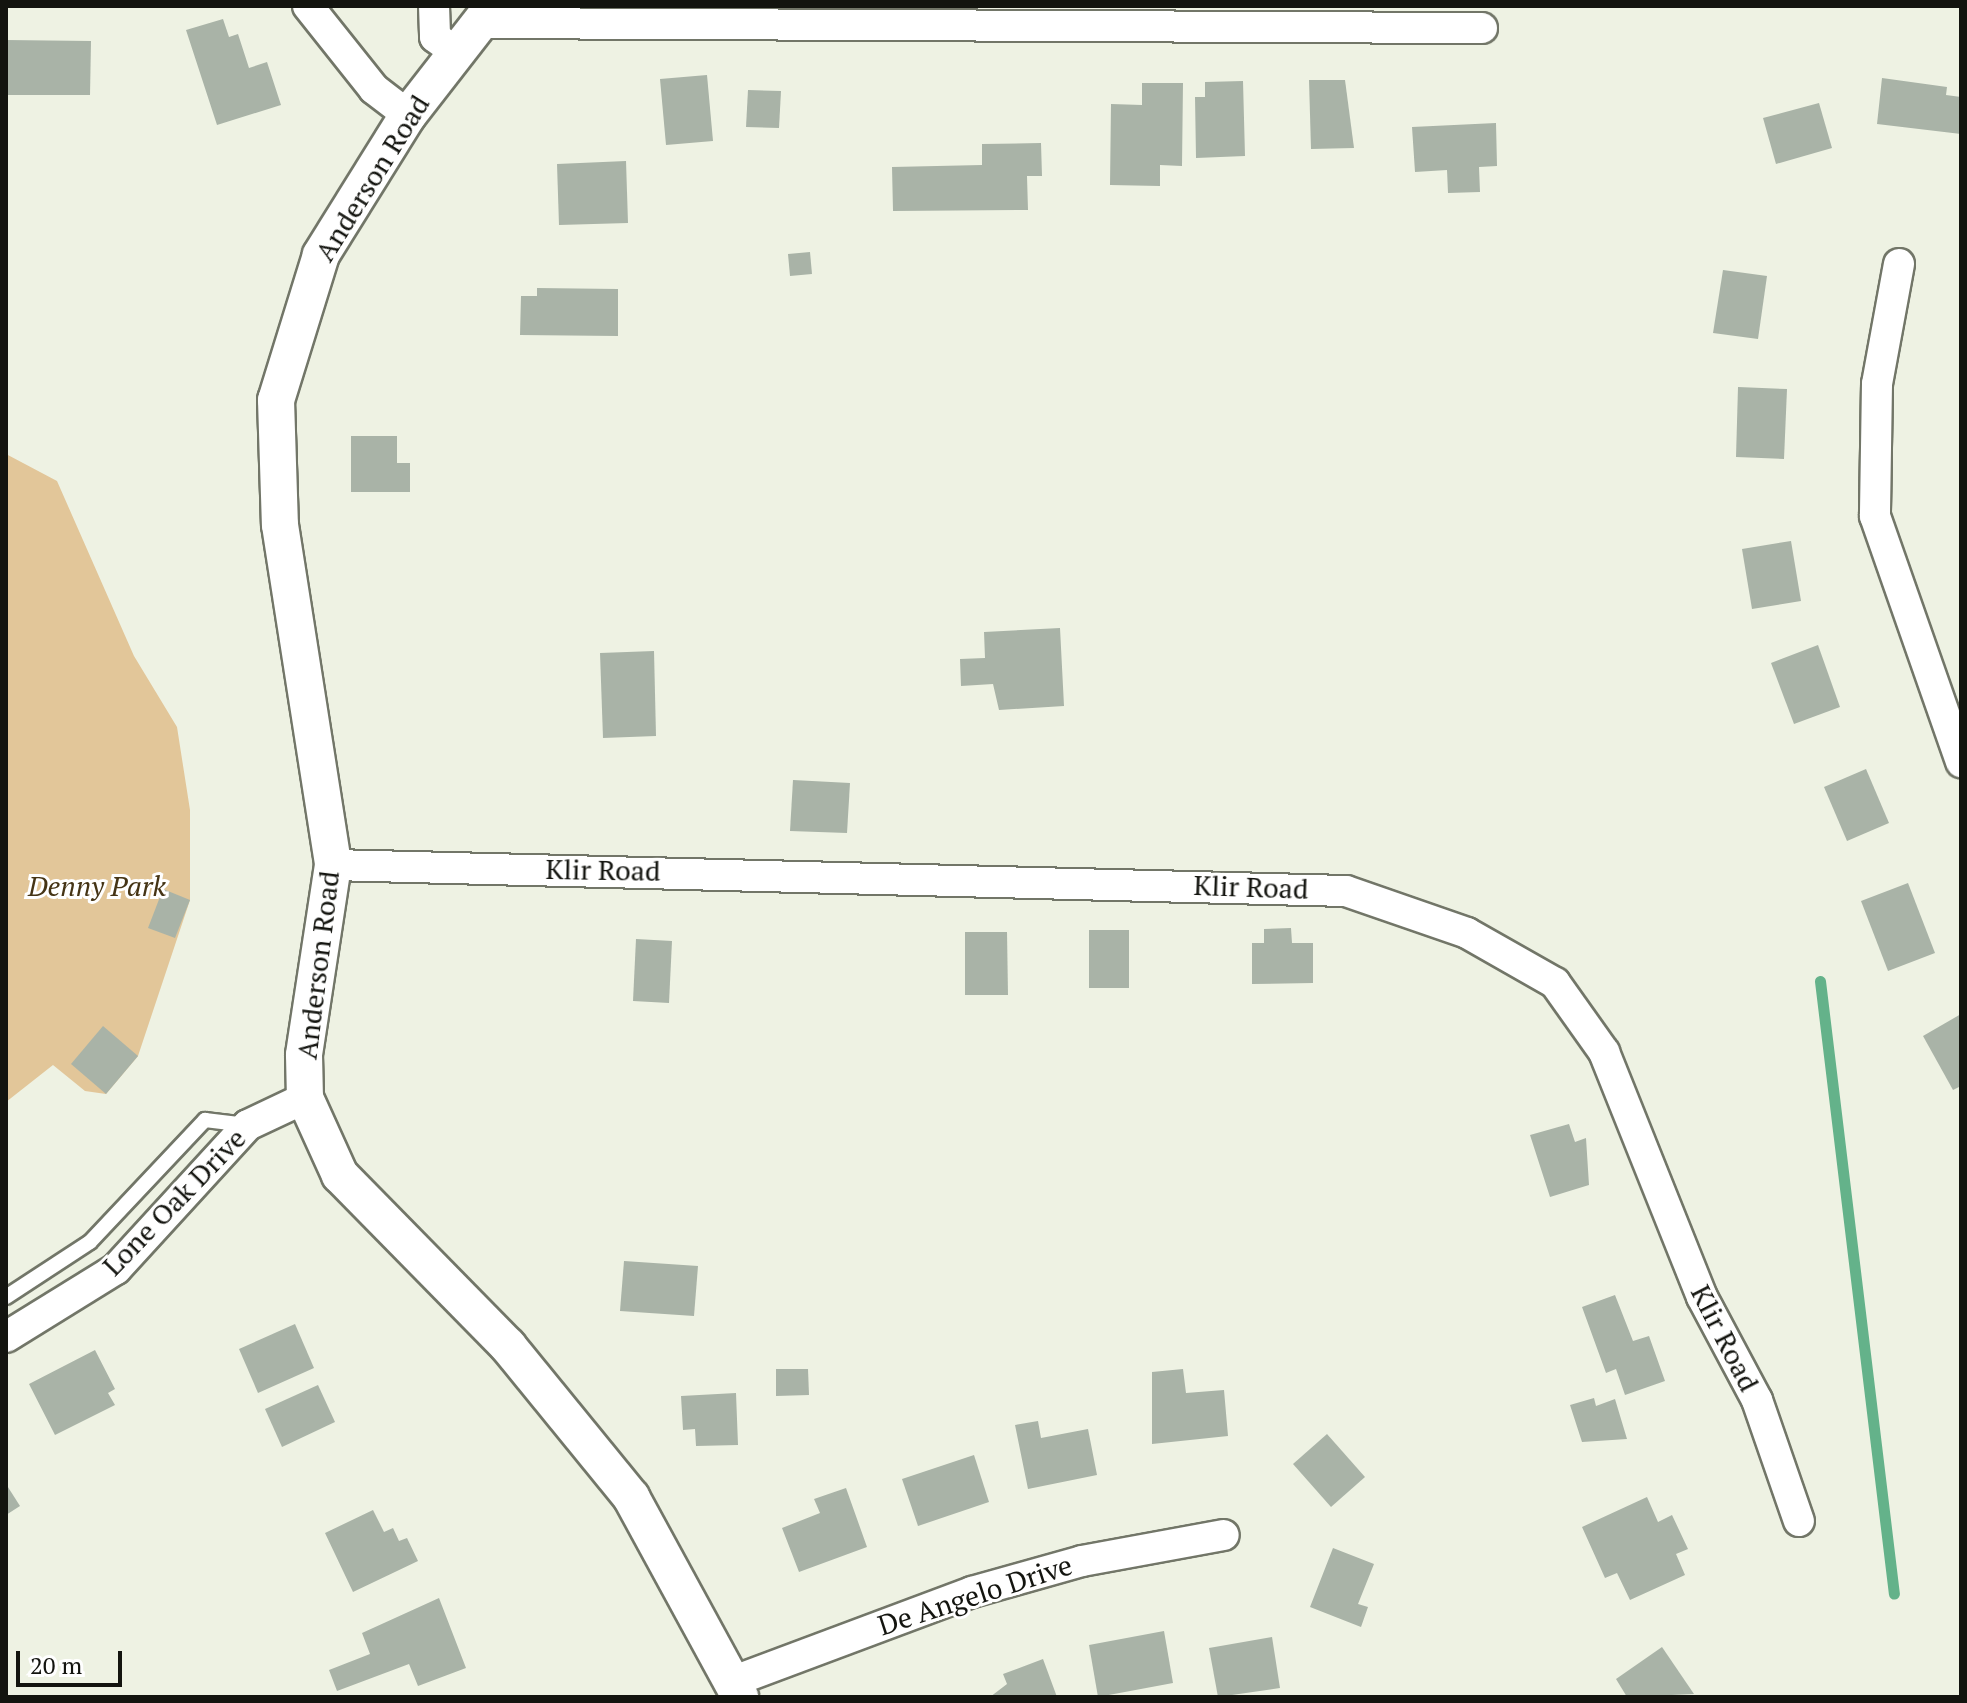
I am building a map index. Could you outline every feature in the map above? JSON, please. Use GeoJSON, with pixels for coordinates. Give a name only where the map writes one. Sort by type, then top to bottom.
{"type":"FeatureCollection","features":[{"type":"Feature","properties":{"kind":"street"},"geometry":{"type":"LineString","coordinates":[[308,6],[374,89],[408,115]]}},
{"type":"Feature","properties":{"kind":"street"},"geometry":{"type":"LineString","coordinates":[[434,6],[435,37],[456,52]]}},
{"type":"Feature","properties":{"kind":"street"},"geometry":{"type":"LineString","coordinates":[[486,14],[1482,28]]}},
{"type":"Feature","properties":{"kind":"street","name":"Anderson Road"},"geometry":{"type":"LineString","coordinates":[[486,14],[408,115],[321,255],[276,400],[280,525],[333,865],[304,1055],[305,1098],[340,1175],[508,1346],[631,1497],[737,1689]]}},
{"type":"Feature","properties":{"kind":"street"},"geometry":{"type":"LineString","coordinates":[[1899,264],[1877,384],[1875,516],[1961,762]]}},
{"type":"Feature","properties":{"kind":"street","name":"Klir Road"},"geometry":{"type":"LineString","coordinates":[[333,865],[1346,891],[1467,933],[1555,983],[1604,1052],[1702,1297],[1757,1400],[1799,1521]]}},
{"type":"Feature","properties":{"kind":"street","name":"Lone Oak Drive"},"geometry":{"type":"LineString","coordinates":[[6,1337],[116,1269],[248,1125],[305,1098]]}},
{"type":"Feature","properties":{"kind":"street","name":"De Angelo Drive"},"geometry":{"type":"LineString","coordinates":[[737,1689],[972,1592],[1082,1561],[1224,1535]]}},
{"type":"Feature","properties":{"kind":"lane"},"geometry":{"type":"LineString","coordinates":[[6,1297],[90,1242],[205,1120],[248,1125]]}},
{"type":"Feature","properties":{"kind":"green space","name":"Denny Park"},"geometry":{"type":"Polygon","coordinates":[[[6,454],[57,481],[134,656],[177,727],[190,810],[190,900],[138,1056],[106,1094],[85,1091],[53,1065],[6,1102],[6,454]]]}},
{"type":"Feature","properties":{"kind":"building"},"geometry":{"type":"Polygon","coordinates":[[[223,19],[229,37],[238,34],[249,68],[267,62],[281,105],[217,125],[186,30],[223,19]]]}},
{"type":"Feature","properties":{"kind":"building"},"geometry":{"type":"Polygon","coordinates":[[[6,40],[91,41],[90,95],[6,95],[6,40]]]}},
{"type":"Feature","properties":{"kind":"building"},"geometry":{"type":"Polygon","coordinates":[[[707,75],[713,141],[666,145],[660,79],[707,75]]]}},
{"type":"Feature","properties":{"kind":"building"},"geometry":{"type":"Polygon","coordinates":[[[1882,78],[1947,87],[1946,95],[1961,97],[1961,134],[1877,124],[1882,78]]]}},
{"type":"Feature","properties":{"kind":"building"},"geometry":{"type":"Polygon","coordinates":[[[1309,80],[1345,80],[1354,148],[1311,149],[1309,80]]]}},
{"type":"Feature","properties":{"kind":"building"},"geometry":{"type":"Polygon","coordinates":[[[1243,81],[1245,156],[1196,158],[1195,97],[1205,97],[1205,82],[1243,81]]]}},
{"type":"Feature","properties":{"kind":"building"},"geometry":{"type":"Polygon","coordinates":[[[1142,83],[1183,83],[1182,166],[1160,165],[1160,186],[1110,185],[1111,104],[1142,105],[1142,83]]]}},
{"type":"Feature","properties":{"kind":"building"},"geometry":{"type":"Polygon","coordinates":[[[748,90],[781,91],[779,128],[746,127],[748,90]]]}},
{"type":"Feature","properties":{"kind":"building"},"geometry":{"type":"Polygon","coordinates":[[[1819,103],[1832,148],[1776,164],[1763,118],[1819,103]]]}},
{"type":"Feature","properties":{"kind":"building"},"geometry":{"type":"Polygon","coordinates":[[[1496,123],[1497,166],[1479,167],[1480,192],[1448,193],[1447,170],[1415,172],[1412,127],[1496,123]]]}},
{"type":"Feature","properties":{"kind":"building"},"geometry":{"type":"Polygon","coordinates":[[[1041,143],[1042,176],[1027,176],[1028,210],[893,211],[892,167],[982,165],[982,144],[1041,143]]]}},
{"type":"Feature","properties":{"kind":"building"},"geometry":{"type":"Polygon","coordinates":[[[626,161],[628,223],[559,225],[557,164],[626,161]]]}},
{"type":"Feature","properties":{"kind":"building"},"geometry":{"type":"Polygon","coordinates":[[[810,252],[812,274],[790,276],[788,254],[810,252]]]}},
{"type":"Feature","properties":{"kind":"building"},"geometry":{"type":"Polygon","coordinates":[[[1723,270],[1767,276],[1758,339],[1713,333],[1723,270]]]}},
{"type":"Feature","properties":{"kind":"building"},"geometry":{"type":"Polygon","coordinates":[[[537,288],[618,289],[618,336],[520,335],[521,296],[537,296],[537,288]]]}},
{"type":"Feature","properties":{"kind":"building"},"geometry":{"type":"Polygon","coordinates":[[[1738,387],[1787,389],[1784,459],[1736,457],[1738,387]]]}},
{"type":"Feature","properties":{"kind":"building"},"geometry":{"type":"Polygon","coordinates":[[[351,436],[397,436],[397,463],[410,463],[410,492],[351,492],[351,436]]]}},
{"type":"Feature","properties":{"kind":"building"},"geometry":{"type":"Polygon","coordinates":[[[1791,541],[1801,601],[1752,609],[1742,549],[1791,541]]]}},
{"type":"Feature","properties":{"kind":"building"},"geometry":{"type":"Polygon","coordinates":[[[1060,628],[1064,706],[999,710],[993,684],[961,686],[960,659],[985,658],[984,632],[1060,628]]]}},
{"type":"Feature","properties":{"kind":"building"},"geometry":{"type":"Polygon","coordinates":[[[1818,645],[1840,707],[1794,724],[1771,663],[1818,645]]]}},
{"type":"Feature","properties":{"kind":"building"},"geometry":{"type":"Polygon","coordinates":[[[654,651],[656,736],[603,738],[600,653],[654,651]]]}},
{"type":"Feature","properties":{"kind":"building"},"geometry":{"type":"Polygon","coordinates":[[[1866,769],[1889,823],[1847,841],[1824,787],[1866,769]]]}},
{"type":"Feature","properties":{"kind":"building"},"geometry":{"type":"Polygon","coordinates":[[[793,780],[850,783],[847,833],[790,831],[793,780]]]}},
{"type":"Feature","properties":{"kind":"building"},"geometry":{"type":"Polygon","coordinates":[[[1908,883],[1935,953],[1888,971],[1861,901],[1908,883]]]}},
{"type":"Feature","properties":{"kind":"building"},"geometry":{"type":"Polygon","coordinates":[[[163,889],[190,900],[175,938],[148,928],[163,889]]]}},
{"type":"Feature","properties":{"kind":"building"},"geometry":{"type":"Polygon","coordinates":[[[1291,928],[1292,943],[1313,943],[1313,983],[1252,984],[1252,943],[1264,943],[1264,929],[1291,928]]]}},
{"type":"Feature","properties":{"kind":"building"},"geometry":{"type":"Polygon","coordinates":[[[1089,930],[1129,930],[1129,988],[1089,988],[1089,930]]]}},
{"type":"Feature","properties":{"kind":"building"},"geometry":{"type":"Polygon","coordinates":[[[965,932],[1007,932],[1008,995],[965,995],[965,932]]]}},
{"type":"Feature","properties":{"kind":"building"},"geometry":{"type":"Polygon","coordinates":[[[636,939],[672,941],[669,1003],[633,1001],[636,939]]]}},
{"type":"Feature","properties":{"kind":"building"},"geometry":{"type":"Polygon","coordinates":[[[1961,1014],[1961,1086],[1953,1090],[1923,1036],[1961,1014]]]}},
{"type":"Feature","properties":{"kind":"building"},"geometry":{"type":"Polygon","coordinates":[[[103,1026],[138,1056],[106,1094],[71,1064],[103,1026]]]}},
{"type":"Feature","properties":{"kind":"building"},"geometry":{"type":"Polygon","coordinates":[[[1569,1124],[1575,1142],[1586,1138],[1589,1185],[1550,1197],[1530,1135],[1569,1124]]]}},
{"type":"Feature","properties":{"kind":"building"},"geometry":{"type":"Polygon","coordinates":[[[624,1261],[698,1266],[694,1316],[620,1311],[624,1261]]]}},
{"type":"Feature","properties":{"kind":"building"},"geometry":{"type":"Polygon","coordinates":[[[1615,1295],[1633,1341],[1649,1336],[1665,1381],[1625,1395],[1616,1369],[1606,1373],[1582,1307],[1615,1295]]]}},
{"type":"Feature","properties":{"kind":"building"},"geometry":{"type":"Polygon","coordinates":[[[295,1324],[314,1368],[258,1393],[239,1349],[295,1324]]]}},
{"type":"Feature","properties":{"kind":"building"},"geometry":{"type":"Polygon","coordinates":[[[95,1350],[115,1389],[108,1393],[115,1405],[55,1435],[29,1384],[95,1350]]]}},
{"type":"Feature","properties":{"kind":"building"},"geometry":{"type":"Polygon","coordinates":[[[776,1369],[808,1369],[809,1395],[776,1396],[776,1369]]]}},
{"type":"Feature","properties":{"kind":"building"},"geometry":{"type":"Polygon","coordinates":[[[1183,1369],[1186,1393],[1224,1390],[1228,1436],[1152,1444],[1152,1372],[1183,1369]]]}},
{"type":"Feature","properties":{"kind":"building"},"geometry":{"type":"Polygon","coordinates":[[[318,1385],[335,1422],[282,1447],[265,1409],[318,1385]]]}},
{"type":"Feature","properties":{"kind":"building"},"geometry":{"type":"Polygon","coordinates":[[[736,1393],[738,1445],[696,1446],[695,1429],[683,1430],[681,1396],[736,1393]]]}},
{"type":"Feature","properties":{"kind":"building"},"geometry":{"type":"Polygon","coordinates":[[[1594,1398],[1596,1406],[1615,1399],[1627,1439],[1582,1442],[1570,1405],[1594,1398]]]}},
{"type":"Feature","properties":{"kind":"building"},"geometry":{"type":"Polygon","coordinates":[[[1038,1421],[1041,1438],[1088,1429],[1097,1475],[1028,1489],[1015,1425],[1038,1421]]]}},
{"type":"Feature","properties":{"kind":"building"},"geometry":{"type":"Polygon","coordinates":[[[1327,1434],[1365,1477],[1331,1507],[1293,1464],[1327,1434]]]}},
{"type":"Feature","properties":{"kind":"building"},"geometry":{"type":"Polygon","coordinates":[[[974,1455],[989,1502],[918,1526],[902,1479],[974,1455]]]}},
{"type":"Feature","properties":{"kind":"building"},"geometry":{"type":"Polygon","coordinates":[[[6,1484],[20,1506],[6,1515],[6,1484]]]}},
{"type":"Feature","properties":{"kind":"building"},"geometry":{"type":"Polygon","coordinates":[[[846,1488],[867,1547],[799,1572],[782,1528],[820,1513],[814,1499],[846,1488]]]}},
{"type":"Feature","properties":{"kind":"building"},"geometry":{"type":"Polygon","coordinates":[[[1647,1497],[1658,1522],[1672,1515],[1688,1549],[1676,1554],[1685,1575],[1630,1600],[1617,1573],[1605,1578],[1582,1527],[1647,1497]]]}},
{"type":"Feature","properties":{"kind":"building"},"geometry":{"type":"Polygon","coordinates":[[[373,1510],[384,1532],[393,1528],[399,1541],[407,1538],[418,1561],[353,1592],[325,1533],[373,1510]]]}},
{"type":"Feature","properties":{"kind":"building"},"geometry":{"type":"Polygon","coordinates":[[[1333,1548],[1374,1564],[1358,1604],[1368,1607],[1361,1627],[1310,1607],[1333,1548]]]}},
{"type":"Feature","properties":{"kind":"building"},"geometry":{"type":"Polygon","coordinates":[[[439,1598],[466,1668],[418,1686],[409,1664],[337,1691],[329,1670],[370,1654],[362,1633],[439,1598]]]}},
{"type":"Feature","properties":{"kind":"building"},"geometry":{"type":"Polygon","coordinates":[[[1164,1631],[1173,1683],[1098,1697],[1089,1645],[1164,1631]]]}},
{"type":"Feature","properties":{"kind":"building"},"geometry":{"type":"Polygon","coordinates":[[[1272,1637],[1280,1688],[1218,1697],[1209,1648],[1272,1637]]]}},
{"type":"Feature","properties":{"kind":"building"},"geometry":{"type":"Polygon","coordinates":[[[1662,1647],[1694,1694],[1627,1697],[1616,1679],[1662,1647]]]}},
{"type":"Feature","properties":{"kind":"building"},"geometry":{"type":"Polygon","coordinates":[[[1043,1659],[1057,1697],[990,1697],[1007,1684],[1003,1674],[1043,1659]]]}},
{"type":"Feature","properties":{"kind":"waterway"},"geometry":{"type":"LineString","coordinates":[[1820,981],[1894,1594]]}}]}
